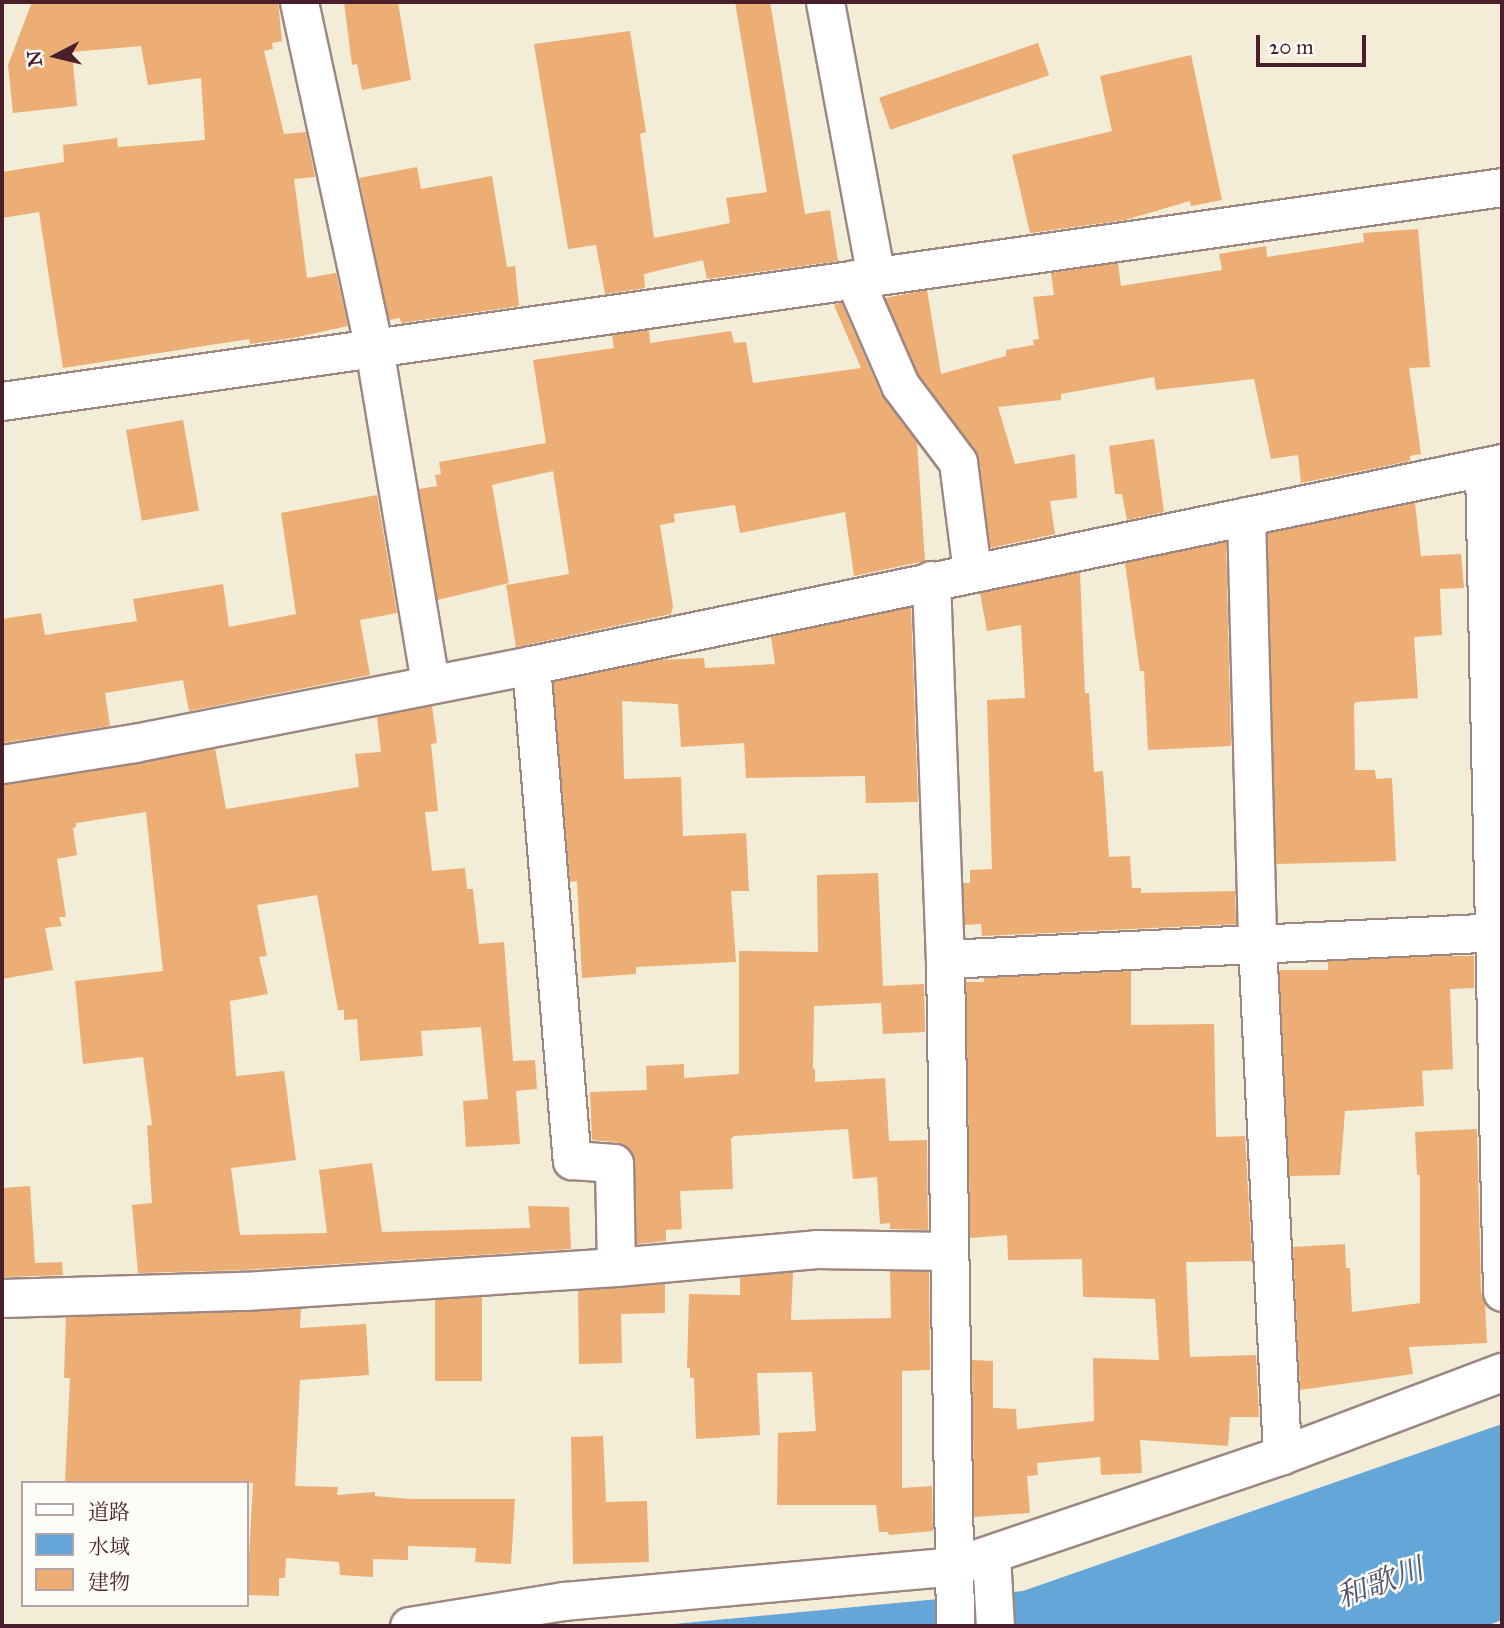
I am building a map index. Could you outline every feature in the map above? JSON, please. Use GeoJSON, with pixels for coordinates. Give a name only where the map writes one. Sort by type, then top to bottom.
{"type":"FeatureCollection","features":[{"type":"Feature","properties":{"kind":"street"},"geometry":{"type":"LineString","coordinates":[[299,2],[374,348],[430,683]]}},
{"type":"Feature","properties":{"kind":"street"},"geometry":{"type":"LineString","coordinates":[[825,2],[865,278],[900,385],[958,462],[972,571]]}},
{"type":"Feature","properties":{"kind":"street"},"geometry":{"type":"LineString","coordinates":[[2,401],[1502,187]]}},
{"type":"Feature","properties":{"kind":"street"},"geometry":{"type":"LineString","coordinates":[[2,764],[134,743],[531,665],[972,571],[1493,466],[1502,1292]]}},
{"type":"Feature","properties":{"kind":"street"},"geometry":{"type":"LineString","coordinates":[[1246,516],[1257,943],[1282,1455]]}},
{"type":"Feature","properties":{"kind":"street"},"geometry":{"type":"LineString","coordinates":[[931,580],[945,959],[954,1595]]}},
{"type":"Feature","properties":{"kind":"street"},"geometry":{"type":"LineString","coordinates":[[531,665],[572,1160],[614,1163],[616,1267]]}},
{"type":"Feature","properties":{"kind":"street"},"geometry":{"type":"LineString","coordinates":[[945,959],[1498,932]]}},
{"type":"Feature","properties":{"kind":"street"},"geometry":{"type":"LineString","coordinates":[[2,1298],[245,1291],[616,1267],[816,1249],[949,1251]]}},
{"type":"Feature","properties":{"kind":"street"},"geometry":{"type":"LineString","coordinates":[[410,1626],[564,1601],[954,1595],[991,1555],[1282,1455],[1502,1372]]}},
{"type":"Feature","properties":{"kind":"street"},"geometry":{"type":"LineString","coordinates":[[991,1555],[995,1610]]}},
{"type":"Feature","properties":{"kind":"water","name":"和歌川"},"geometry":{"type":"Polygon","coordinates":[[[1502,1424],[1502,1620],[1486,1626],[653,1626],[1023,1591],[1502,1424]]]}},
{"type":"Feature","properties":{"kind":"building"},"geometry":{"type":"Polygon","coordinates":[[[32,2],[278,2],[282,41],[272,43],[273,49],[264,51],[284,134],[306,132],[315,177],[294,179],[307,278],[336,273],[348,326],[293,338],[250,344],[249,339],[63,368],[39,212],[2,218],[2,172],[64,162],[63,145],[117,138],[118,147],[205,140],[201,78],[148,85],[141,46],[72,52],[77,106],[13,113],[8,65],[32,2]]]}},
{"type":"Feature","properties":{"kind":"building"},"geometry":{"type":"Polygon","coordinates":[[[344,2],[398,2],[411,80],[362,90],[357,64],[352,65],[344,2]]]}},
{"type":"Feature","properties":{"kind":"building"},"geometry":{"type":"Polygon","coordinates":[[[735,2],[770,2],[805,214],[830,210],[838,261],[707,279],[703,260],[644,274],[645,288],[605,294],[596,245],[568,249],[534,44],[630,31],[646,132],[640,134],[654,238],[730,223],[726,198],[767,192],[735,2]]]}},
{"type":"Feature","properties":{"kind":"building"},"geometry":{"type":"Polygon","coordinates":[[[1038,43],[1049,75],[890,130],[879,98],[1038,43]]]}},
{"type":"Feature","properties":{"kind":"building"},"geometry":{"type":"Polygon","coordinates":[[[1191,55],[1222,200],[1191,206],[1190,201],[1125,220],[1030,233],[1012,155],[1112,131],[1100,76],[1191,55]]]}},
{"type":"Feature","properties":{"kind":"building"},"geometry":{"type":"Polygon","coordinates":[[[417,167],[421,189],[492,176],[507,267],[515,266],[519,306],[401,323],[400,318],[389,320],[359,178],[417,167]]]}},
{"type":"Feature","properties":{"kind":"building"},"geometry":{"type":"Polygon","coordinates":[[[1418,229],[1430,367],[1409,368],[1421,454],[1410,456],[1410,461],[1301,483],[1298,455],[1271,459],[1254,379],[1156,390],[1154,377],[1061,394],[1061,400],[998,407],[1015,464],[1075,454],[1077,498],[1050,501],[1055,534],[990,548],[975,450],[918,374],[885,298],[927,290],[941,374],[1006,356],[1006,350],[1034,345],[1033,340],[1039,339],[1033,297],[1054,295],[1051,273],[1118,263],[1121,286],[1222,270],[1219,254],[1266,246],[1267,257],[1364,242],[1363,233],[1418,229]]]}},
{"type":"Feature","properties":{"kind":"building"},"geometry":{"type":"Polygon","coordinates":[[[841,302],[881,394],[917,442],[925,561],[854,576],[845,512],[740,533],[735,505],[674,514],[675,522],[660,525],[673,606],[671,614],[516,647],[506,585],[569,574],[553,471],[492,485],[509,583],[437,600],[419,489],[437,486],[435,475],[441,474],[439,462],[546,443],[533,360],[614,348],[612,335],[649,330],[650,343],[731,331],[734,343],[746,342],[753,383],[861,368],[834,305],[841,302]]]}},
{"type":"Feature","properties":{"kind":"building"},"geometry":{"type":"Polygon","coordinates":[[[183,420],[199,511],[142,521],[126,430],[183,420]]]}},
{"type":"Feature","properties":{"kind":"building"},"geometry":{"type":"Polygon","coordinates":[[[1154,439],[1164,512],[1127,520],[1122,494],[1115,494],[1109,446],[1154,439]]]}},
{"type":"Feature","properties":{"kind":"building"},"geometry":{"type":"Polygon","coordinates":[[[377,495],[397,613],[360,620],[370,675],[189,711],[183,680],[105,693],[110,726],[2,743],[2,619],[41,613],[45,635],[137,621],[133,599],[223,584],[229,627],[296,614],[281,513],[377,495]]]}},
{"type":"Feature","properties":{"kind":"building"},"geometry":{"type":"Polygon","coordinates":[[[1415,503],[1421,556],[1461,554],[1464,588],[1440,589],[1442,635],[1414,637],[1418,698],[1356,702],[1354,705],[1355,770],[1375,770],[1376,779],[1392,778],[1396,861],[1276,864],[1267,533],[1415,503]]]}},
{"type":"Feature","properties":{"kind":"building"},"geometry":{"type":"Polygon","coordinates":[[[1226,542],[1231,746],[1148,750],[1144,671],[1140,671],[1125,563],[1226,542]]]}},
{"type":"Feature","properties":{"kind":"building"},"geometry":{"type":"Polygon","coordinates":[[[1080,572],[1085,693],[1089,693],[1094,772],[1103,771],[1109,857],[1130,856],[1132,888],[1141,888],[1141,893],[1235,891],[1236,924],[982,936],[981,924],[965,925],[963,883],[970,883],[970,870],[992,869],[987,700],[1025,698],[1021,625],[987,631],[980,593],[1080,572]]]}},
{"type":"Feature","properties":{"kind":"building"},"geometry":{"type":"Polygon","coordinates":[[[911,607],[918,802],[866,803],[865,776],[746,778],[744,743],[681,747],[678,704],[622,701],[624,779],[681,777],[683,836],[746,833],[749,891],[731,891],[736,962],[636,967],[636,974],[582,978],[577,881],[570,882],[553,682],[660,660],[704,658],[705,668],[775,664],[771,637],[911,607]]]}},
{"type":"Feature","properties":{"kind":"building"},"geometry":{"type":"Polygon","coordinates":[[[432,706],[437,743],[431,744],[438,811],[425,812],[432,871],[465,868],[467,889],[473,889],[479,944],[504,942],[513,1061],[535,1060],[537,1089],[516,1091],[520,1144],[466,1147],[463,1101],[488,1099],[481,1027],[421,1031],[423,1056],[360,1061],[357,1019],[344,1020],[344,1010],[338,1010],[317,895],[257,905],[267,956],[259,957],[268,994],[230,1001],[236,1076],[284,1071],[296,1160],[231,1168],[240,1235],[327,1233],[319,1170],[372,1163],[382,1232],[530,1228],[528,1206],[569,1207],[571,1249],[244,1270],[138,1273],[132,1205],[152,1203],[147,1126],[152,1125],[143,1057],[83,1064],[75,981],[163,971],[146,812],[76,823],[73,828],[77,855],[57,859],[66,917],[59,917],[62,926],[45,928],[53,970],[2,979],[2,784],[215,748],[226,809],[359,787],[355,754],[381,752],[377,717],[432,706]]]}},
{"type":"Feature","properties":{"kind":"building"},"geometry":{"type":"Polygon","coordinates":[[[878,873],[883,986],[924,984],[925,1032],[883,1034],[881,1003],[814,1006],[813,1069],[815,1082],[885,1078],[889,1141],[927,1140],[928,1230],[890,1229],[890,1223],[880,1224],[877,1177],[853,1179],[848,1129],[734,1136],[731,1139],[733,1189],[680,1191],[682,1229],[666,1230],[666,1241],[637,1244],[633,1153],[616,1142],[592,1140],[590,1092],[647,1090],[646,1066],[684,1064],[684,1078],[739,1074],[739,951],[818,952],[817,875],[878,873]]]}},
{"type":"Feature","properties":{"kind":"building"},"geometry":{"type":"Polygon","coordinates":[[[1474,956],[1474,988],[1450,989],[1453,1069],[1422,1071],[1424,1106],[1345,1111],[1340,1175],[1289,1176],[1279,970],[1328,970],[1328,961],[1474,956]]]}},
{"type":"Feature","properties":{"kind":"building"},"geometry":{"type":"Polygon","coordinates":[[[1131,971],[1131,1025],[1214,1024],[1216,1137],[1245,1136],[1252,1261],[1186,1262],[1190,1357],[1256,1355],[1259,1417],[1230,1417],[1228,1446],[1140,1440],[1142,1473],[1101,1475],[1100,1457],[1037,1463],[1038,1475],[1027,1476],[1030,1513],[974,1517],[972,1360],[993,1361],[993,1408],[1016,1409],[1017,1429],[1094,1421],[1093,1358],[1159,1360],[1155,1299],[1083,1297],[1082,1259],[1008,1260],[1007,1235],[970,1238],[966,982],[984,982],[984,978],[1131,971]]]}},
{"type":"Feature","properties":{"kind":"building"},"geometry":{"type":"Polygon","coordinates":[[[1477,1129],[1481,1292],[1485,1304],[1487,1343],[1409,1347],[1413,1374],[1300,1390],[1293,1247],[1345,1244],[1346,1268],[1350,1268],[1352,1312],[1420,1303],[1420,1175],[1417,1175],[1415,1132],[1477,1129]]]}},
{"type":"Feature","properties":{"kind":"building"},"geometry":{"type":"Polygon","coordinates":[[[30,1186],[35,1263],[62,1262],[63,1275],[2,1277],[2,1188],[30,1186]]]}},
{"type":"Feature","properties":{"kind":"building"},"geometry":{"type":"Polygon","coordinates":[[[890,1271],[929,1272],[930,1370],[902,1371],[902,1488],[932,1486],[933,1531],[889,1535],[888,1532],[879,1532],[876,1505],[777,1505],[778,1433],[816,1431],[812,1372],[757,1373],[760,1435],[696,1439],[694,1378],[690,1378],[690,1368],[687,1368],[689,1294],[740,1295],[740,1277],[793,1272],[791,1320],[891,1318],[890,1271]]]}},
{"type":"Feature","properties":{"kind":"building"},"geometry":{"type":"Polygon","coordinates":[[[665,1284],[665,1313],[621,1314],[622,1363],[579,1364],[578,1290],[665,1284]]]}},
{"type":"Feature","properties":{"kind":"building"},"geometry":{"type":"Polygon","coordinates":[[[435,1297],[482,1297],[482,1381],[435,1381],[435,1297]]]}},
{"type":"Feature","properties":{"kind":"building"},"geometry":{"type":"Polygon","coordinates":[[[301,1308],[300,1328],[366,1324],[369,1375],[300,1380],[295,1486],[338,1487],[337,1495],[375,1492],[375,1496],[410,1499],[515,1499],[511,1564],[475,1562],[476,1548],[408,1546],[408,1560],[373,1559],[373,1577],[340,1575],[339,1562],[286,1558],[285,1578],[279,1578],[279,1596],[248,1595],[253,1483],[65,1481],[70,1378],[64,1378],[66,1317],[301,1308]]]}},
{"type":"Feature","properties":{"kind":"building"},"geometry":{"type":"Polygon","coordinates":[[[603,1436],[606,1502],[647,1501],[649,1562],[573,1564],[571,1437],[603,1436]]]}}]}
